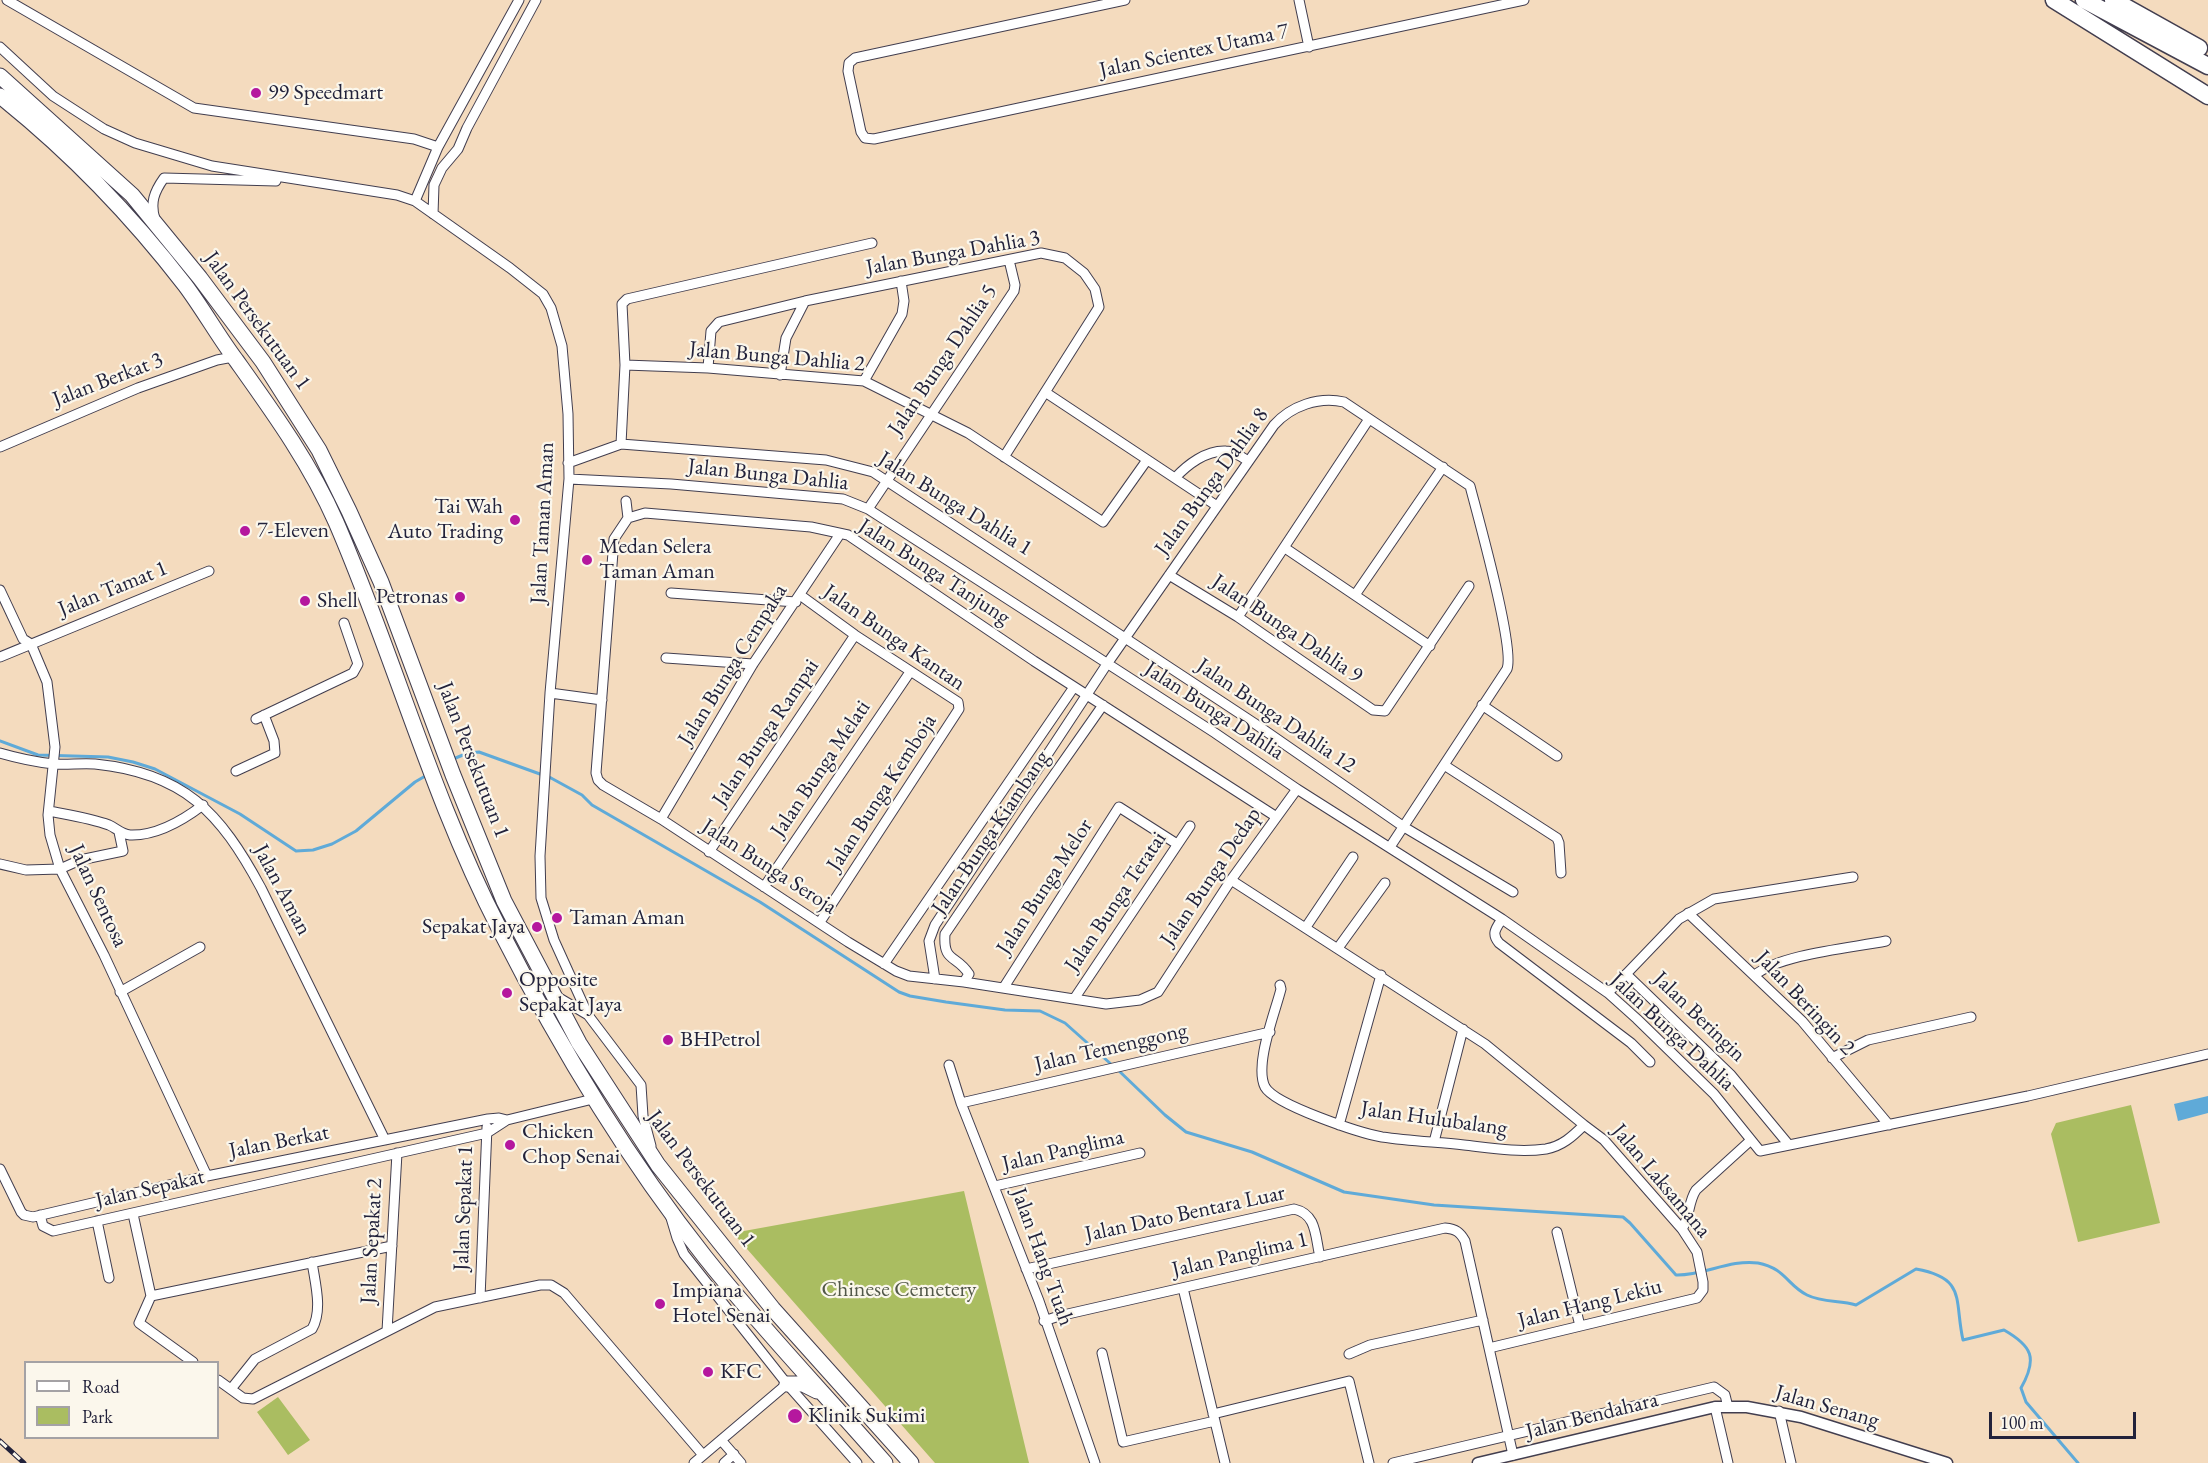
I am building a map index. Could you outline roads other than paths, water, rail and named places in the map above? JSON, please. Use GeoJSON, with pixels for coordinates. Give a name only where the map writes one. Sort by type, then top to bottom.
{"type":"FeatureCollection","features":[{"type":"Feature","properties":{"kind":"highway"},"geometry":{"type":"LineString","coordinates":[[2054,0],[2208,96]]}},
{"type":"Feature","properties":{"kind":"highway"},"geometry":{"type":"LineString","coordinates":[[2084,0],[2208,66]]}},
{"type":"Feature","properties":{"kind":"highway"},"geometry":{"type":"LineString","coordinates":[[2113,0],[2208,53]]}},
{"type":"Feature","properties":{"kind":"highway","name":"Jalan Persekutuan 1"},"geometry":{"type":"LineString","coordinates":[[0,76],[132,195],[200,278],[263,362],[320,450],[381,582],[442,747],[504,901],[579,1043],[658,1165],[773,1309],[911,1463]]}},
{"type":"Feature","properties":{"kind":"highway","name":"Jalan Persekutuan 1"},"geometry":{"type":"LineString","coordinates":[[0,96],[116,202],[186,286],[301,454],[334,518],[380,630],[452,828],[497,926],[569,1059],[628,1154],[704,1256],[885,1463]]}},
{"type":"Feature","properties":{"kind":"highway"},"geometry":{"type":"LineString","coordinates":[[787,1384],[803,1384],[827,1397]]}},
{"type":"Feature","properties":{"kind":"street"},"geometry":{"type":"LineString","coordinates":[[7,0],[194,108],[414,139],[438,147],[454,142],[467,128]]}},
{"type":"Feature","properties":{"kind":"street"},"geometry":{"type":"LineString","coordinates":[[415,201],[438,147],[519,0]]}},
{"type":"Feature","properties":{"kind":"street"},"geometry":{"type":"LineString","coordinates":[[433,214],[434,185],[442,168],[458,149],[536,0]]}},
{"type":"Feature","properties":{"kind":"street","name":"Jalan Scientex Utama 7"},"geometry":{"type":"LineString","coordinates":[[1125,0],[855,58],[849,63],[848,71],[861,132],[865,138],[874,139],[1523,1]]}},
{"type":"Feature","properties":{"kind":"street"},"geometry":{"type":"LineString","coordinates":[[1299,0],[1309,47]]}},
{"type":"Feature","properties":{"kind":"street","name":"Jalan Taman Aman"},"geometry":{"type":"LineString","coordinates":[[0,47],[53,96],[104,129],[135,143],[212,165],[398,195],[415,201],[543,294],[551,308],[562,346],[569,479],[550,693],[540,856],[541,898],[554,940],[588,1015]]}},
{"type":"Feature","properties":{"kind":"street","name":"Jalan Taman Aman"},"geometry":{"type":"LineString","coordinates":[[157,226],[152,202],[156,189],[164,178],[309,181]]}},
{"type":"Feature","properties":{"kind":"street"},"geometry":{"type":"LineString","coordinates":[[621,444],[625,365],[622,304],[627,299],[872,243]]}},
{"type":"Feature","properties":{"kind":"street","name":"Jalan Bunga Dahlia 3"},"geometry":{"type":"LineString","coordinates":[[708,368],[711,331],[719,322],[805,301],[1041,253],[1065,258],[1084,273],[1095,289],[1099,307],[1004,457]]}},
{"type":"Feature","properties":{"kind":"street","name":"Jalan Bunga Dahlia 5"},"geometry":{"type":"LineString","coordinates":[[868,508],[1014,291],[1015,285],[1008,260]]}},
{"type":"Feature","properties":{"kind":"street"},"geometry":{"type":"LineString","coordinates":[[864,381],[904,308],[901,281]]}},
{"type":"Feature","properties":{"kind":"street"},"geometry":{"type":"LineString","coordinates":[[780,375],[786,338],[805,301]]}},
{"type":"Feature","properties":{"kind":"street","name":"Jalan Berkat 3"},"geometry":{"type":"LineString","coordinates":[[0,447],[138,388],[217,360],[234,357]]}},
{"type":"Feature","properties":{"kind":"street","name":"Jalan Bunga Dahlia 2"},"geometry":{"type":"LineString","coordinates":[[625,365],[708,368],[864,381],[968,433],[1103,522],[1147,460]]}},
{"type":"Feature","properties":{"kind":"street"},"geometry":{"type":"LineString","coordinates":[[1045,392],[1217,506]]}},
{"type":"Feature","properties":{"kind":"street","name":"Jalan Bunga Dahlia 8"},"geometry":{"type":"LineString","coordinates":[[935,979],[929,941],[934,925],[1107,664],[1248,460],[1284,414],[1302,405],[1336,400],[1344,402],[1470,486],[1509,656],[1507,669],[1390,847]]}},
{"type":"Feature","properties":{"kind":"street"},"geometry":{"type":"LineString","coordinates":[[1238,618],[1369,418]]}},
{"type":"Feature","properties":{"kind":"street","name":"Jalan Bunga Dahlia 1"},"geometry":{"type":"LineString","coordinates":[[568,463],[621,444],[825,460],[860,467],[887,480],[1125,639]]}},
{"type":"Feature","properties":{"kind":"street"},"geometry":{"type":"LineString","coordinates":[[1175,478],[1184,468],[1209,453],[1226,451],[1248,460]]}},
{"type":"Feature","properties":{"kind":"street"},"geometry":{"type":"LineString","coordinates":[[1355,595],[1443,467]]}},
{"type":"Feature","properties":{"kind":"street","name":"Jalan Bunga Dahlia"},"geometry":{"type":"LineString","coordinates":[[569,479],[671,484],[843,499],[868,508],[1215,733],[1297,789],[1502,919],[1608,993],[1637,1019],[1714,1094],[1758,1149],[1764,1151],[1789,1145]]}},
{"type":"Feature","properties":{"kind":"street"},"geometry":{"type":"LineString","coordinates":[[626,501],[628,518]]}},
{"type":"Feature","properties":{"kind":"street","name":"Jalan Bunga Tanjung"},"geometry":{"type":"LineString","coordinates":[[628,518],[645,513],[811,527],[848,535],[1074,687],[1275,816]]}},
{"type":"Feature","properties":{"kind":"street","name":"Jalan Bunga Seroja"},"geometry":{"type":"LineString","coordinates":[[628,518],[614,539],[596,773],[603,785],[661,819],[884,964],[909,976],[1004,987],[1106,1004],[1140,1000],[1160,989]]}},
{"type":"Feature","properties":{"kind":"street","name":"Jalan Bunga Cempaka"},"geometry":{"type":"LineString","coordinates":[[661,819],[753,664],[840,534]]}},
{"type":"Feature","properties":{"kind":"street"},"geometry":{"type":"LineString","coordinates":[[1285,548],[1430,646],[1469,586]]}},
{"type":"Feature","properties":{"kind":"street","name":"Jalan Tamat 1"},"geometry":{"type":"LineString","coordinates":[[0,657],[209,571]]}},
{"type":"Feature","properties":{"kind":"street","name":"Jalan Bunga Dahlia 9"},"geometry":{"type":"LineString","coordinates":[[1169,575],[1238,618],[1373,710],[1385,711],[1430,646]]}},
{"type":"Feature","properties":{"kind":"street","name":"Jalan Sentosa"},"geometry":{"type":"LineString","coordinates":[[0,590],[22,639],[31,644],[47,682],[55,747],[49,811],[50,835],[60,869],[104,955],[207,1176]]}},
{"type":"Feature","properties":{"kind":"street"},"geometry":{"type":"LineString","coordinates":[[671,593],[798,599]]}},
{"type":"Feature","properties":{"kind":"street","name":"Jalan Bunga Kantan"},"geometry":{"type":"LineString","coordinates":[[798,599],[958,702],[957,715]]}},
{"type":"Feature","properties":{"kind":"street"},"geometry":{"type":"LineString","coordinates":[[236,771],[275,753],[274,741],[260,717],[353,673],[357,668],[358,664],[345,623]]}},
{"type":"Feature","properties":{"kind":"street","name":"Jalan Bunga Rampai"},"geometry":{"type":"LineString","coordinates":[[709,852],[855,635]]}},
{"type":"Feature","properties":{"kind":"street","name":"Jalan Bunga Dahlia 12"},"geometry":{"type":"LineString","coordinates":[[1125,639],[1254,723],[1404,827],[1513,892]]}},
{"type":"Feature","properties":{"kind":"street"},"geometry":{"type":"LineString","coordinates":[[666,658],[753,664]]}},
{"type":"Feature","properties":{"kind":"street","name":"Jalan Bunga Melati"},"geometry":{"type":"LineString","coordinates":[[764,887],[910,672]]}},
{"type":"Feature","properties":{"kind":"street","name":"Jalan Bunga Kiambang"},"geometry":{"type":"LineString","coordinates":[[884,964],[1074,687]]}},
{"type":"Feature","properties":{"kind":"street"},"geometry":{"type":"LineString","coordinates":[[550,693],[602,700]]}},
{"type":"Feature","properties":{"kind":"street","name":"Jalan Bunga Kiambang"},"geometry":{"type":"LineString","coordinates":[[964,982],[969,974],[964,966],[948,956],[944,947],[945,934],[1103,705]]}},
{"type":"Feature","properties":{"kind":"street"},"geometry":{"type":"LineString","coordinates":[[1482,705],[1557,756]]}},
{"type":"Feature","properties":{"kind":"street","name":"Jalan Bunga Kemboja"},"geometry":{"type":"LineString","coordinates":[[820,922],[957,715]]}},
{"type":"Feature","properties":{"kind":"street","name":"Jalan Aman"},"geometry":{"type":"LineString","coordinates":[[0,753],[55,764],[93,764],[132,770],[177,788],[203,805],[245,857],[385,1140]]}},
{"type":"Feature","properties":{"kind":"street"},"geometry":{"type":"LineString","coordinates":[[1444,765],[1557,838],[1560,843],[1561,873]]}},
{"type":"Feature","properties":{"kind":"street","name":"Jalan Bunga Dedap"},"geometry":{"type":"LineString","coordinates":[[1160,989],[1231,880],[1275,816],[1297,789]]}},
{"type":"Feature","properties":{"kind":"street"},"geometry":{"type":"LineString","coordinates":[[49,811],[107,824],[129,835],[173,825],[203,805]]}},
{"type":"Feature","properties":{"kind":"street","name":"Jalan Bunga Melor"},"geometry":{"type":"LineString","coordinates":[[1004,987],[1119,807],[1177,844]]}},
{"type":"Feature","properties":{"kind":"street","name":"Jalan Bunga Teratai"},"geometry":{"type":"LineString","coordinates":[[1074,999],[1190,826]]}},
{"type":"Feature","properties":{"kind":"street"},"geometry":{"type":"LineString","coordinates":[[0,864],[26,870],[60,869],[80,860],[123,851],[119,832]]}},
{"type":"Feature","properties":{"kind":"street"},"geometry":{"type":"LineString","coordinates":[[1306,927],[1353,857]]}},
{"type":"Feature","properties":{"kind":"street"},"geometry":{"type":"LineString","coordinates":[[1608,993],[1679,919],[1714,899],[1853,877]]}},
{"type":"Feature","properties":{"kind":"street","name":"Jalan Laksamana"},"geometry":{"type":"LineString","coordinates":[[1231,880],[1485,1044],[1604,1140],[1682,1229],[1697,1252],[1703,1282],[1703,1290],[1699,1296]]}},
{"type":"Feature","properties":{"kind":"street"},"geometry":{"type":"LineString","coordinates":[[1338,948],[1385,883]]}},
{"type":"Feature","properties":{"kind":"street","name":"Jalan Beringin 2"},"geometry":{"type":"LineString","coordinates":[[1688,913],[1802,1021],[1889,1125]]}},
{"type":"Feature","properties":{"kind":"street"},"geometry":{"type":"LineString","coordinates":[[1502,919],[1494,932],[1499,943],[1631,1043],[1650,1062]]}},
{"type":"Feature","properties":{"kind":"street"},"geometry":{"type":"LineString","coordinates":[[1755,975],[1765,967],[1782,961],[1886,941]]}},
{"type":"Feature","properties":{"kind":"street"},"geometry":{"type":"LineString","coordinates":[[120,992],[200,947]]}},
{"type":"Feature","properties":{"kind":"street","name":"Jalan Beringin"},"geometry":{"type":"LineString","coordinates":[[1626,974],[1731,1075],[1789,1145]]}},
{"type":"Feature","properties":{"kind":"street"},"geometry":{"type":"LineString","coordinates":[[1339,1125],[1381,975]]}},
{"type":"Feature","properties":{"kind":"street"},"geometry":{"type":"LineString","coordinates":[[1270,1032],[1281,989],[1280,985]]}},
{"type":"Feature","properties":{"kind":"street"},"geometry":{"type":"LineString","coordinates":[[555,996],[588,1015],[640,1085],[646,1132],[658,1165]]}},
{"type":"Feature","properties":{"kind":"street"},"geometry":{"type":"LineString","coordinates":[[1832,1058],[1868,1040],[1971,1017]]}},
{"type":"Feature","properties":{"kind":"street"},"geometry":{"type":"LineString","coordinates":[[1434,1142],[1463,1029]]}},
{"type":"Feature","properties":{"kind":"street","name":"Jalan Hulubalang"},"geometry":{"type":"LineString","coordinates":[[1270,1032],[1262,1067],[1264,1084],[1268,1091],[1282,1101],[1339,1125],[1381,1137],[1517,1150],[1546,1149],[1568,1141],[1584,1125]]}},
{"type":"Feature","properties":{"kind":"street","name":"Jalan Temenggong"},"geometry":{"type":"LineString","coordinates":[[961,1103],[1270,1032]]}},
{"type":"Feature","properties":{"kind":"street"},"geometry":{"type":"LineString","coordinates":[[1789,1145],[2028,1096],[2208,1054]]}},
{"type":"Feature","properties":{"kind":"street","name":"Jalan Hang Tuah"},"geometry":{"type":"LineString","coordinates":[[949,1065],[961,1103],[1026,1269],[1095,1463]]}},
{"type":"Feature","properties":{"kind":"street","name":"Jalan Berkat"},"geometry":{"type":"LineString","coordinates":[[40,1215],[207,1176],[488,1119],[507,1120],[593,1099]]}},
{"type":"Feature","properties":{"kind":"street","name":"Jalan Sepakat 1"},"geometry":{"type":"LineString","coordinates":[[480,1298],[488,1119]]}},
{"type":"Feature","properties":{"kind":"street"},"geometry":{"type":"LineString","coordinates":[[487,1133],[507,1120]]}},
{"type":"Feature","properties":{"kind":"street","name":"Jalan Sepakat"},"geometry":{"type":"LineString","coordinates":[[40,1215],[43,1226],[53,1231],[487,1133]]}},
{"type":"Feature","properties":{"kind":"street"},"geometry":{"type":"LineString","coordinates":[[1682,1229],[1696,1190],[1751,1140]]}},
{"type":"Feature","properties":{"kind":"street","name":"Jalan Sepakat 2"},"geometry":{"type":"LineString","coordinates":[[387,1331],[396,1153]]}},
{"type":"Feature","properties":{"kind":"street","name":"Jalan Panglima"},"geometry":{"type":"LineString","coordinates":[[995,1186],[1140,1153]]}},
{"type":"Feature","properties":{"kind":"street"},"geometry":{"type":"LineString","coordinates":[[0,1169],[21,1212],[28,1217],[40,1215]]}},
{"type":"Feature","properties":{"kind":"street"},"geometry":{"type":"LineString","coordinates":[[668,1206],[676,1238],[684,1254],[787,1384],[856,1463]]}},
{"type":"Feature","properties":{"kind":"street","name":"Jalan Dato Bentara Luar"},"geometry":{"type":"LineString","coordinates":[[1026,1269],[1294,1209],[1304,1211],[1312,1219],[1320,1257]]}},
{"type":"Feature","properties":{"kind":"street"},"geometry":{"type":"LineString","coordinates":[[133,1214],[152,1296],[140,1320],[141,1325],[192,1361]]}},
{"type":"Feature","properties":{"kind":"street"},"geometry":{"type":"LineString","coordinates":[[96,1221],[109,1278]]}},
{"type":"Feature","properties":{"kind":"street","name":"Jalan Panglima 1"},"geometry":{"type":"LineString","coordinates":[[1044,1321],[1445,1228],[1459,1231],[1465,1241],[1483,1320]]}},
{"type":"Feature","properties":{"kind":"street"},"geometry":{"type":"LineString","coordinates":[[1557,1232],[1580,1326]]}},
{"type":"Feature","properties":{"kind":"street"},"geometry":{"type":"LineString","coordinates":[[152,1296],[392,1246]]}},
{"type":"Feature","properties":{"kind":"street"},"geometry":{"type":"LineString","coordinates":[[231,1389],[255,1359],[312,1329],[316,1322],[317,1312],[312,1262]]}},
{"type":"Feature","properties":{"kind":"street"},"geometry":{"type":"LineString","coordinates":[[219,1381],[243,1398],[253,1399],[435,1307],[540,1285],[551,1285],[560,1289],[703,1455]]}},
{"type":"Feature","properties":{"kind":"street"},"geometry":{"type":"LineString","coordinates":[[1183,1288],[1225,1463]]}},
{"type":"Feature","properties":{"kind":"street","name":"Jalan Hang Lekiu"},"geometry":{"type":"LineString","coordinates":[[1489,1348],[1699,1296]]}},
{"type":"Feature","properties":{"kind":"street"},"geometry":{"type":"LineString","coordinates":[[1349,1354],[1370,1345],[1483,1320],[1513,1455]]}},
{"type":"Feature","properties":{"kind":"street"},"geometry":{"type":"LineString","coordinates":[[1102,1353],[1123,1442],[1350,1382],[1369,1463]]}},
{"type":"Feature","properties":{"kind":"street"},"geometry":{"type":"LineString","coordinates":[[694,1463],[787,1384]]}},
{"type":"Feature","properties":{"kind":"street"},"geometry":{"type":"LineString","coordinates":[[1393,1463],[1714,1387],[1725,1395],[1728,1407]]}},
{"type":"Feature","properties":{"kind":"street"},"geometry":{"type":"LineString","coordinates":[[1715,1407],[1728,1463]]}},
{"type":"Feature","properties":{"kind":"street","name":"Jalan Senang"},"geometry":{"type":"LineString","coordinates":[[1715,1407],[1779,1412],[1801,1417],[1947,1463]]}},
{"type":"Feature","properties":{"kind":"street","name":"Jalan Bendahara"},"geometry":{"type":"LineString","coordinates":[[1478,1463],[1715,1407]]}},
{"type":"Feature","properties":{"kind":"street"},"geometry":{"type":"LineString","coordinates":[[1779,1412],[1791,1463]]}},
{"type":"Feature","properties":{"kind":"street"},"geometry":{"type":"LineString","coordinates":[[721,1440],[741,1463]]}},
{"type":"Feature","properties":{"kind":"street"},"geometry":{"type":"LineString","coordinates":[[724,1463],[734,1454]]}},
{"type":"Feature","properties":{"kind":"water"},"geometry":{"type":"Polygon","coordinates":[[[2208,1096],[2208,1113],[2178,1121],[2174,1104],[2208,1096]]]}},
{"type":"Feature","properties":{"kind":"waterway"},"geometry":{"type":"LineString","coordinates":[[0,741],[38,755],[108,757],[155,769],[240,814],[296,851],[313,850],[332,844],[356,831],[415,782],[427,775]]}},
{"type":"Feature","properties":{"kind":"waterway"},"geometry":{"type":"LineString","coordinates":[[453,759],[468,753],[479,752],[551,778],[582,795],[592,805],[760,902],[899,992],[910,996],[1005,1010],[1040,1011],[1065,1023],[1112,1065]]}},
{"type":"Feature","properties":{"kind":"waterway"},"geometry":{"type":"LineString","coordinates":[[1117,1069],[1186,1132],[1252,1152],[1344,1192],[1434,1205],[1623,1217],[1676,1275],[1686,1275],[1737,1263],[1758,1263],[1774,1269],[1807,1295],[1856,1305],[1916,1269],[1932,1273],[1944,1278],[1955,1293],[1963,1340],[2004,1330],[2026,1347],[2030,1361],[2021,1388],[2026,1402],[2078,1463]]}},
{"type":"Feature","properties":{"kind":"railway"},"geometry":{"type":"LineString","coordinates":[[0,1441],[24,1463]]}},
{"type":"Feature","properties":{"kind":"place","name":"99 Speedmart"},"geometry":{"type":"Point","coordinates":[256,93]}},
{"type":"Feature","properties":{"kind":"place","name":"Tai Wah Auto Trading"},"geometry":{"type":"Point","coordinates":[515,520]}},
{"type":"Feature","properties":{"kind":"place","name":"7-Eleven"},"geometry":{"type":"Point","coordinates":[245,531]}},
{"type":"Feature","properties":{"kind":"place","name":"Medan Selera Taman Aman"},"geometry":{"type":"Point","coordinates":[587,560]}},
{"type":"Feature","properties":{"kind":"place","name":"Petronas"},"geometry":{"type":"Point","coordinates":[460,597]}},
{"type":"Feature","properties":{"kind":"place","name":"Shell"},"geometry":{"type":"Point","coordinates":[305,601]}},
{"type":"Feature","properties":{"kind":"place","name":"Taman Aman"},"geometry":{"type":"Point","coordinates":[557,918]}},
{"type":"Feature","properties":{"kind":"place","name":"Sepakat Jaya"},"geometry":{"type":"Point","coordinates":[537,927]}},
{"type":"Feature","properties":{"kind":"place","name":"Opposite Sepakat Jaya"},"geometry":{"type":"Point","coordinates":[507,993]}},
{"type":"Feature","properties":{"kind":"place","name":"BHPetrol"},"geometry":{"type":"Point","coordinates":[668,1040]}},
{"type":"Feature","properties":{"kind":"place","name":"Chicken Chop Senai"},"geometry":{"type":"Point","coordinates":[510,1145]}},
{"type":"Feature","properties":{"kind":"place","name":"Impiana Hotel Senai"},"geometry":{"type":"Point","coordinates":[660,1304]}},
{"type":"Feature","properties":{"kind":"place","name":"KFC"},"geometry":{"type":"Point","coordinates":[708,1372]}},
{"type":"Feature","properties":{"kind":"place","name":"Klinik Sukimi"},"geometry":{"type":"Point","coordinates":[795,1416]}},
{"type":"Feature","properties":{"kind":"park label","name":"Chinese Cemetery"},"geometry":{"type":"Point","coordinates":[899,1290]}}]}
